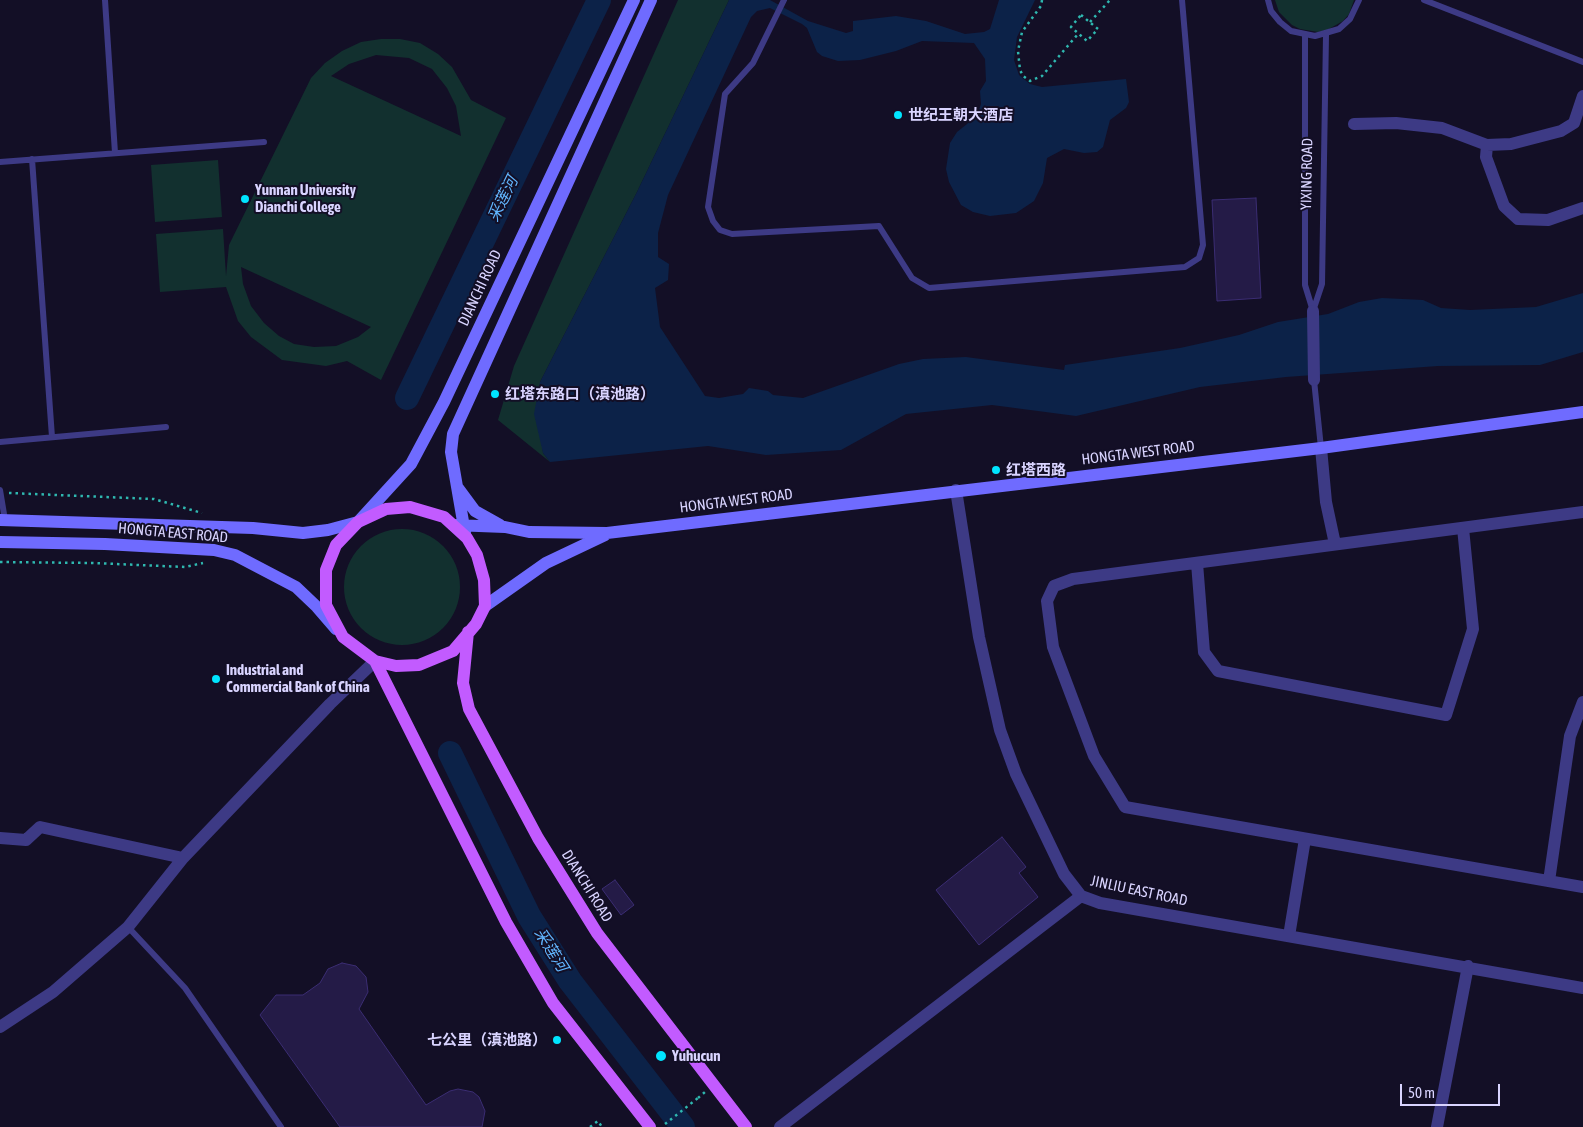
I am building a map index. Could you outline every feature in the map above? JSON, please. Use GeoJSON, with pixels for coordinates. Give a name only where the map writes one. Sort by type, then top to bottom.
{"type":"FeatureCollection","features":[{"type":"Feature","properties":{"kind":"main road","name":"DIANCHI ROAD"},"geometry":{"type":"LineString","coordinates":[[358,522],[411,464],[444,402],[634,0]]}},
{"type":"Feature","properties":{"kind":"main road"},"geometry":{"type":"LineString","coordinates":[[458,525],[457,486],[451,452],[453,434],[459,417],[651,0]]}},
{"type":"Feature","properties":{"kind":"main road","name":"HONGTA WEST ROAD"},"geometry":{"type":"LineString","coordinates":[[607,534],[956,490],[1321,448],[1583,412]]}},
{"type":"Feature","properties":{"kind":"main road"},"geometry":{"type":"LineString","coordinates":[[457,486],[475,511],[505,527]]}},
{"type":"Feature","properties":{"kind":"main road"},"geometry":{"type":"LineString","coordinates":[[485,606],[484,580],[477,555],[458,525],[444,517],[410,507],[386,509],[358,522],[336,545],[326,570],[326,605],[343,637],[375,661],[396,666],[419,666],[452,651],[468,632],[485,606],[546,563],[607,534]]}},
{"type":"Feature","properties":{"kind":"main road","name":"HONGTA EAST ROAD"},"geometry":{"type":"LineString","coordinates":[[3,520],[254,528],[303,533],[328,530],[358,522]]}},
{"type":"Feature","properties":{"kind":"main road"},"geometry":{"type":"LineString","coordinates":[[458,525],[505,527],[529,532],[607,534]]}},
{"type":"Feature","properties":{"kind":"main road","name":"HONGTA EAST ROAD"},"geometry":{"type":"LineString","coordinates":[[0,542],[115,544],[214,550],[236,555],[296,587],[317,606],[343,637]]}},
{"type":"Feature","properties":{"kind":"main road","name":"DIANCHI ROAD"},"geometry":{"type":"LineString","coordinates":[[468,632],[464,683],[469,709],[538,838],[597,932],[746,1127]]}},
{"type":"Feature","properties":{"kind":"main road"},"geometry":{"type":"LineString","coordinates":[[375,661],[506,922],[553,1003],[650,1127]]}},
{"type":"Feature","properties":{"kind":"street"},"geometry":{"type":"LineString","coordinates":[[1354,124],[1396,123],[1442,128],[1487,145],[1511,144],[1560,131],[1574,123],[1583,96]]}},
{"type":"Feature","properties":{"kind":"street"},"geometry":{"type":"LineString","coordinates":[[1487,145],[1486,157],[1504,206],[1518,219],[1548,220],[1583,208]]}},
{"type":"Feature","properties":{"kind":"street","name":"YIXING ROAD"},"geometry":{"type":"LineString","coordinates":[[1313,311],[1314,380]]}},
{"type":"Feature","properties":{"kind":"street"},"geometry":{"type":"LineString","coordinates":[[1321,448],[1326,502],[1335,544]]}},
{"type":"Feature","properties":{"kind":"street","name":"JINLIU EAST ROAD"},"geometry":{"type":"LineString","coordinates":[[956,490],[979,637],[1000,730],[1016,774],[1064,874],[1081,896],[1100,903],[1468,966],[1583,988]]}},
{"type":"Feature","properties":{"kind":"street"},"geometry":{"type":"LineString","coordinates":[[1583,512],[1073,579],[1054,586],[1047,601],[1053,647],[1094,756],[1125,807],[1583,887]]}},
{"type":"Feature","properties":{"kind":"street"},"geometry":{"type":"LineString","coordinates":[[1197,562],[1204,652],[1218,671],[1446,715],[1473,628],[1463,528]]}},
{"type":"Feature","properties":{"kind":"street"},"geometry":{"type":"LineString","coordinates":[[0,1027],[53,992],[128,927],[184,858],[330,704],[375,661]]}},
{"type":"Feature","properties":{"kind":"street"},"geometry":{"type":"LineString","coordinates":[[1549,881],[1570,736],[1583,702]]}},
{"type":"Feature","properties":{"kind":"street"},"geometry":{"type":"LineString","coordinates":[[0,838],[26,840],[40,827],[184,858]]}},
{"type":"Feature","properties":{"kind":"street"},"geometry":{"type":"LineString","coordinates":[[1289,936],[1304,838]]}},
{"type":"Feature","properties":{"kind":"street"},"geometry":{"type":"LineString","coordinates":[[780,1127],[1081,896]]}},
{"type":"Feature","properties":{"kind":"street"},"geometry":{"type":"LineString","coordinates":[[1437,1127],[1468,966]]}},
{"type":"Feature","properties":{"kind":"lane"},"geometry":{"type":"LineString","coordinates":[[105,0],[115,153]]}},
{"type":"Feature","properties":{"kind":"lane"},"geometry":{"type":"LineString","coordinates":[[784,0],[753,63],[724,94],[708,207],[713,222],[720,230],[732,234],[879,226],[912,278],[929,288],[949,288],[1185,267],[1199,258],[1203,245],[1182,0]]}},
{"type":"Feature","properties":{"kind":"lane"},"geometry":{"type":"LineString","coordinates":[[1268,0],[1271,11],[1280,22],[1291,31],[1305,36],[1326,35],[1339,29],[1350,19],[1359,0]]}},
{"type":"Feature","properties":{"kind":"lane"},"geometry":{"type":"LineString","coordinates":[[1424,0],[1583,62]]}},
{"type":"Feature","properties":{"kind":"lane","name":"YIXING ROAD"},"geometry":{"type":"LineString","coordinates":[[1313,311],[1322,284],[1326,35]]}},
{"type":"Feature","properties":{"kind":"lane","name":"YIXING ROAD"},"geometry":{"type":"LineString","coordinates":[[1305,36],[1304,285],[1313,311]]}},
{"type":"Feature","properties":{"kind":"lane"},"geometry":{"type":"LineString","coordinates":[[0,162],[264,142]]}},
{"type":"Feature","properties":{"kind":"lane"},"geometry":{"type":"LineString","coordinates":[[32,159],[52,437]]}},
{"type":"Feature","properties":{"kind":"lane","name":"YIXING ROAD"},"geometry":{"type":"LineString","coordinates":[[1314,380],[1321,448]]}},
{"type":"Feature","properties":{"kind":"lane"},"geometry":{"type":"LineString","coordinates":[[0,442],[166,428]]}},
{"type":"Feature","properties":{"kind":"lane"},"geometry":{"type":"LineString","coordinates":[[1,491],[3,520]]}},
{"type":"Feature","properties":{"kind":"lane"},"geometry":{"type":"LineString","coordinates":[[128,927],[186,988],[281,1127]]}},
{"type":"Feature","properties":{"kind":"path"},"geometry":{"type":"LineString","coordinates":[[1042,0],[1041,6],[1022,32],[1018,51],[1020,70],[1023,76],[1030,81],[1042,76],[1078,34]]}},
{"type":"Feature","properties":{"kind":"path"},"geometry":{"type":"LineString","coordinates":[[1090,22],[1110,0]]}},
{"type":"Feature","properties":{"kind":"path"},"geometry":{"type":"LineString","coordinates":[[1081,14],[1090,22],[1098,29],[1087,41],[1070,27],[1081,14]]}},
{"type":"Feature","properties":{"kind":"path"},"geometry":{"type":"LineString","coordinates":[[1,491],[154,499],[208,514]]}},
{"type":"Feature","properties":{"kind":"path"},"geometry":{"type":"LineString","coordinates":[[0,562],[93,563],[185,567],[210,561]]}},
{"type":"Feature","properties":{"kind":"path"},"geometry":{"type":"LineString","coordinates":[[665,1124],[698,1098]]}},
{"type":"Feature","properties":{"kind":"path"},"geometry":{"type":"LineString","coordinates":[[590,1127],[598,1121],[602,1127]]}},
{"type":"Feature","properties":{"kind":"green space"},"geometry":{"type":"Polygon","coordinates":[[[678,0],[729,0],[637,192],[540,382],[543,453],[550,462],[498,420],[514,366],[678,0]]]}},
{"type":"Feature","properties":{"kind":"green space"},"geometry":{"type":"Polygon","coordinates":[[[1275,0],[1354,0],[1349,14],[1343,21],[1327,30],[1318,32],[1300,29],[1292,25],[1279,12],[1275,0]]]}},
{"type":"Feature","properties":{"kind":"green space"},"geometry":{"type":"Polygon","coordinates":[[[400,39],[420,43],[438,54],[452,67],[471,100],[506,118],[381,380],[347,361],[326,366],[282,360],[251,337],[238,321],[226,287],[160,292],[156,234],[223,229],[226,276],[229,245],[311,78],[325,63],[342,51],[361,42],[400,39]],[[376,55],[349,64],[331,76],[461,136],[456,106],[447,88],[432,69],[409,58],[376,55]],[[241,267],[243,284],[251,306],[264,323],[279,336],[294,344],[314,347],[336,346],[358,337],[371,327],[241,267]]]}},
{"type":"Feature","properties":{"kind":"green space"},"geometry":{"type":"Polygon","coordinates":[[[218,160],[222,217],[155,222],[151,165],[218,160]]]}},
{"type":"Feature","properties":{"kind":"green space"},"geometry":{"type":"Polygon","coordinates":[[[402,529],[424,533],[434,538],[443,546],[451,555],[456,565],[460,587],[456,609],[451,619],[443,628],[434,636],[424,641],[402,645],[380,641],[370,636],[361,628],[353,619],[348,609],[344,587],[348,565],[353,555],[361,546],[370,538],[380,533],[402,529]]]}},
{"type":"Feature","properties":{"kind":"water"},"geometry":{"type":"Polygon","coordinates":[[[729,0],[770,0],[808,21],[846,33],[853,31],[853,21],[896,16],[926,21],[965,34],[984,32],[990,29],[999,0],[1035,0],[1017,37],[1014,60],[1019,75],[1030,84],[1042,87],[1126,79],[1129,102],[1126,108],[1110,120],[1103,147],[1097,152],[1084,153],[1064,149],[1047,158],[1043,183],[1034,201],[1016,213],[990,216],[973,212],[961,205],[949,182],[946,169],[950,143],[957,132],[977,116],[981,104],[980,91],[986,81],[985,59],[974,43],[922,41],[896,51],[860,60],[838,61],[822,56],[817,52],[807,28],[802,24],[770,8],[757,11],[751,17],[668,195],[658,233],[658,257],[669,264],[668,280],[655,288],[660,327],[705,396],[719,398],[743,394],[749,388],[768,391],[773,395],[803,398],[899,364],[923,359],[966,357],[1064,370],[1065,365],[1180,348],[1239,335],[1278,322],[1328,314],[1359,302],[1382,298],[1423,300],[1441,308],[1470,310],[1536,307],[1583,293],[1583,352],[1540,365],[1438,366],[1286,377],[1200,387],[1076,416],[992,405],[906,414],[841,450],[766,455],[708,446],[550,462],[543,453],[534,414],[540,382],[637,192],[729,0]]]}},
{"type":"Feature","properties":{"kind":"building"},"geometry":{"type":"Polygon","coordinates":[[[1256,198],[1261,298],[1217,301],[1212,200],[1256,198]]]}},
{"type":"Feature","properties":{"kind":"building"},"geometry":{"type":"Polygon","coordinates":[[[1002,837],[1026,867],[1019,873],[1038,897],[979,945],[936,890],[1002,837]]]}},
{"type":"Feature","properties":{"kind":"building"},"geometry":{"type":"Polygon","coordinates":[[[615,880],[634,905],[621,915],[602,889],[615,880]]]}},
{"type":"Feature","properties":{"kind":"building"},"geometry":{"type":"Polygon","coordinates":[[[342,963],[356,966],[366,977],[368,992],[359,1009],[426,1105],[450,1091],[458,1089],[473,1092],[479,1097],[485,1111],[482,1127],[340,1127],[260,1015],[276,995],[303,995],[320,983],[328,969],[342,963]]]}},
{"type":"Feature","properties":{"kind":"waterway","name":"采莲河"},"geometry":{"type":"LineString","coordinates":[[407,398],[599,0]]}},
{"type":"Feature","properties":{"kind":"waterway","name":"采莲河"},"geometry":{"type":"LineString","coordinates":[[450,753],[529,916],[570,981],[683,1127]]}},
{"type":"Feature","properties":{"kind":"place","name":"世纪王朝大酒店"},"geometry":{"type":"Point","coordinates":[898,115]}},
{"type":"Feature","properties":{"kind":"place","name":"Yunnan University Dianchi College"},"geometry":{"type":"Point","coordinates":[245,199]}},
{"type":"Feature","properties":{"kind":"place","name":"红塔东路口（滇池路）"},"geometry":{"type":"Point","coordinates":[495,394]}},
{"type":"Feature","properties":{"kind":"place","name":"红塔西路"},"geometry":{"type":"Point","coordinates":[996,470]}},
{"type":"Feature","properties":{"kind":"place","name":"Industrial and Commercial Bank of China"},"geometry":{"type":"Point","coordinates":[216,679]}},
{"type":"Feature","properties":{"kind":"place","name":"七公里（滇池路）"},"geometry":{"type":"Point","coordinates":[557,1040]}},
{"type":"Feature","properties":{"kind":"place","name":"Yuhucun"},"geometry":{"type":"Point","coordinates":[661,1056]}}]}
